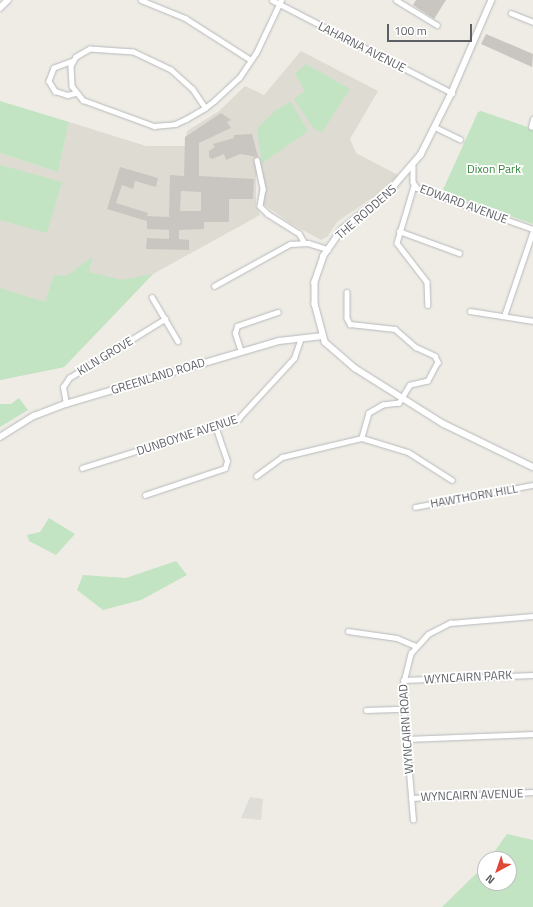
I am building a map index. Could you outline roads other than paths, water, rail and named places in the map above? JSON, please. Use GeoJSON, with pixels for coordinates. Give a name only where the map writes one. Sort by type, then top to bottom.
{"type":"FeatureCollection","features":[{"type":"Feature","properties":{"kind":"street"},"geometry":{"type":"LineString","coordinates":[[0,8],[8,0]]}},
{"type":"Feature","properties":{"kind":"street"},"geometry":{"type":"LineString","coordinates":[[142,0],[185,18],[251,60]]}},
{"type":"Feature","properties":{"kind":"street","name":"LAHARNA AVENUE"},"geometry":{"type":"LineString","coordinates":[[272,0],[280,2],[452,93]]}},
{"type":"Feature","properties":{"kind":"street"},"geometry":{"type":"LineString","coordinates":[[396,0],[437,24]]}},
{"type":"Feature","properties":{"kind":"street","name":"THE RODDENS"},"geometry":{"type":"LineString","coordinates":[[492,0],[452,93],[413,166],[389,192],[342,230],[328,249],[315,282],[315,304],[323,336],[335,353],[401,399],[476,441],[533,467]]}},
{"type":"Feature","properties":{"kind":"street"},"geometry":{"type":"LineString","coordinates":[[73,61],[69,78],[76,93],[85,101],[151,125],[175,124],[205,108],[239,78],[251,60],[280,2]]}},
{"type":"Feature","properties":{"kind":"street"},"geometry":{"type":"LineString","coordinates":[[511,13],[533,22]]}},
{"type":"Feature","properties":{"kind":"street"},"geometry":{"type":"LineString","coordinates":[[76,93],[66,95],[55,90],[49,80],[56,66],[73,61],[84,51],[97,48],[123,49],[142,55],[179,76],[205,108]]}},
{"type":"Feature","properties":{"kind":"street"},"geometry":{"type":"LineString","coordinates":[[531,127],[533,119]]}},
{"type":"Feature","properties":{"kind":"street"},"geometry":{"type":"LineString","coordinates":[[435,127],[460,139]]}},
{"type":"Feature","properties":{"kind":"street"},"geometry":{"type":"LineString","coordinates":[[257,160],[263,189],[261,207],[299,233],[304,242]]}},
{"type":"Feature","properties":{"kind":"street","name":"EDWARD AVENUE"},"geometry":{"type":"LineString","coordinates":[[413,166],[414,186],[533,230]]}},
{"type":"Feature","properties":{"kind":"street"},"geometry":{"type":"LineString","coordinates":[[414,186],[399,231],[399,247],[427,282],[428,305]]}},
{"type":"Feature","properties":{"kind":"street"},"geometry":{"type":"LineString","coordinates":[[504,316],[533,230]]}},
{"type":"Feature","properties":{"kind":"street"},"geometry":{"type":"LineString","coordinates":[[399,231],[459,253]]}},
{"type":"Feature","properties":{"kind":"street"},"geometry":{"type":"LineString","coordinates":[[214,286],[287,245],[304,242],[328,249]]}},
{"type":"Feature","properties":{"kind":"street"},"geometry":{"type":"LineString","coordinates":[[346,292],[347,318],[350,324],[395,329],[415,347],[437,359],[436,367],[428,381],[410,385],[398,403],[383,405],[370,413],[362,438]]}},
{"type":"Feature","properties":{"kind":"street"},"geometry":{"type":"LineString","coordinates":[[152,297],[178,341]]}},
{"type":"Feature","properties":{"kind":"street"},"geometry":{"type":"LineString","coordinates":[[470,311],[533,321]]}},
{"type":"Feature","properties":{"kind":"street"},"geometry":{"type":"LineString","coordinates":[[241,352],[235,334],[238,326],[278,312]]}},
{"type":"Feature","properties":{"kind":"street","name":"KILN GROVE"},"geometry":{"type":"LineString","coordinates":[[66,404],[62,388],[69,378],[165,320]]}},
{"type":"Feature","properties":{"kind":"street","name":"GREENLAND ROAD"},"geometry":{"type":"LineString","coordinates":[[0,437],[23,422],[66,404],[241,352],[301,338],[323,336]]}},
{"type":"Feature","properties":{"kind":"street","name":"DUNBOYNE AVENUE"},"geometry":{"type":"LineString","coordinates":[[82,468],[236,420],[250,409],[294,358],[301,338]]}},
{"type":"Feature","properties":{"kind":"street"},"geometry":{"type":"LineString","coordinates":[[145,495],[224,468],[227,461],[215,427]]}},
{"type":"Feature","properties":{"kind":"street"},"geometry":{"type":"LineString","coordinates":[[256,476],[282,457],[362,438],[408,452],[452,480]]}},
{"type":"Feature","properties":{"kind":"street","name":"HAWTHORN HILL"},"geometry":{"type":"LineString","coordinates":[[415,507],[533,485]]}},
{"type":"Feature","properties":{"kind":"street","name":"WYNCAIRN ROAD"},"geometry":{"type":"LineString","coordinates":[[413,820],[403,680],[406,663],[416,646],[430,633],[450,623],[533,616]]}},
{"type":"Feature","properties":{"kind":"street"},"geometry":{"type":"LineString","coordinates":[[348,631],[397,638],[416,646]]}},
{"type":"Feature","properties":{"kind":"street","name":"WYNCAIRN PARK"},"geometry":{"type":"LineString","coordinates":[[403,680],[533,674]]}},
{"type":"Feature","properties":{"kind":"street"},"geometry":{"type":"LineString","coordinates":[[366,710],[404,710]]}},
{"type":"Feature","properties":{"kind":"street"},"geometry":{"type":"LineString","coordinates":[[406,738],[533,734]]}},
{"type":"Feature","properties":{"kind":"street","name":"WYNCAIRN AVENUE"},"geometry":{"type":"LineString","coordinates":[[411,798],[533,792]]}},
{"type":"Feature","properties":{"kind":"park label","name":"Dixon Park"},"geometry":{"type":"Point","coordinates":[494,169]}}]}
